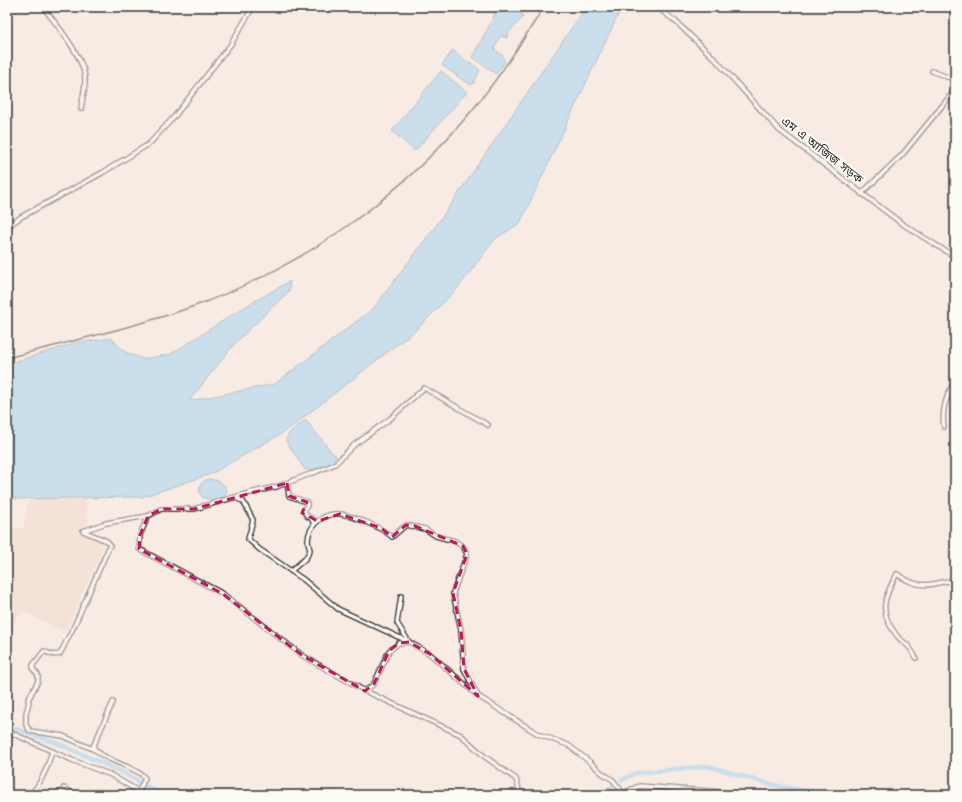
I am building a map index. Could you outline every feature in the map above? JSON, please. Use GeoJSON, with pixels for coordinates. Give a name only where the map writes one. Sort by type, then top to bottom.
{"type":"FeatureCollection","features":[{"type":"Feature","properties":{"kind":"street"},"geometry":{"type":"LineString","coordinates":[[43,7],[62,31],[82,64],[85,80],[81,109]]}},
{"type":"Feature","properties":{"kind":"street"},"geometry":{"type":"LineString","coordinates":[[7,227],[21,217],[102,173],[149,144],[174,117],[231,44],[253,7]]}},
{"type":"Feature","properties":{"kind":"street","name":"এম এ আজিজ সড়ক"},"geometry":{"type":"LineString","coordinates":[[657,7],[675,21],[714,58],[779,130],[901,223],[955,257]]}},
{"type":"Feature","properties":{"kind":"street"},"geometry":{"type":"LineString","coordinates":[[932,71],[955,80]]}},
{"type":"Feature","properties":{"kind":"street"},"geometry":{"type":"LineString","coordinates":[[862,194],[902,155],[955,90]]}},
{"type":"Feature","properties":{"kind":"street"},"geometry":{"type":"LineString","coordinates":[[944,427],[942,417],[947,395],[955,380]]}},
{"type":"Feature","properties":{"kind":"street"},"geometry":{"type":"LineString","coordinates":[[139,790],[145,778],[139,773],[95,750],[63,736],[30,731],[26,725],[28,700],[38,681],[38,675],[33,669],[33,665],[44,651],[51,655],[60,654],[110,545],[107,541],[83,531],[106,523],[148,516],[161,508],[194,509],[287,483],[335,464],[354,445],[391,418],[424,388],[488,425]]}},
{"type":"Feature","properties":{"kind":"street"},"geometry":{"type":"LineString","coordinates":[[287,483],[289,496],[308,502],[304,511],[307,516],[311,518],[314,524]]}},
{"type":"Feature","properties":{"kind":"street"},"geometry":{"type":"LineString","coordinates":[[235,498],[243,501],[253,520],[248,539],[259,549],[304,580],[338,609],[409,642],[430,654],[478,696],[538,734],[568,745],[602,773],[613,780],[621,794],[639,786],[720,792],[740,795]]}},
{"type":"Feature","properties":{"kind":"street"},"geometry":{"type":"LineString","coordinates":[[291,572],[306,558],[310,550],[308,541],[314,524],[326,516],[340,514],[381,528],[392,537],[406,525],[425,529],[436,536],[455,541],[463,546],[467,554],[452,593],[461,630],[464,670],[478,696]]}},
{"type":"Feature","properties":{"kind":"street"},"geometry":{"type":"LineString","coordinates":[[148,516],[140,534],[140,549],[223,594],[303,656],[365,692],[461,735],[484,756],[516,779],[519,790],[518,795]]}},
{"type":"Feature","properties":{"kind":"street"},"geometry":{"type":"LineString","coordinates":[[916,658],[909,647],[891,628],[886,617],[884,603],[886,592],[897,574],[909,583],[923,585],[949,580],[955,583]]}},
{"type":"Feature","properties":{"kind":"street"},"geometry":{"type":"LineString","coordinates":[[401,596],[396,623],[409,642]]}},
{"type":"Feature","properties":{"kind":"street"},"geometry":{"type":"LineString","coordinates":[[365,692],[374,684],[389,651],[399,643],[409,642]]}},
{"type":"Feature","properties":{"kind":"street"},"geometry":{"type":"LineString","coordinates":[[95,750],[94,747],[112,702]]}},
{"type":"Feature","properties":{"kind":"street"},"geometry":{"type":"LineString","coordinates":[[7,731],[111,775],[139,790],[145,795]]}},
{"type":"Feature","properties":{"kind":"street"},"geometry":{"type":"LineString","coordinates":[[30,795],[39,783],[50,760],[52,751]]}},
{"type":"Feature","properties":{"kind":"street"},"geometry":{"type":"LineString","coordinates":[[59,795],[64,788],[75,795]]}},
{"type":"Feature","properties":{"kind":"highlighted area"},"geometry":{"type":"Polygon","coordinates":[[[287,483],[289,496],[307,502],[302,513],[318,521],[340,514],[381,528],[392,537],[406,525],[415,526],[463,546],[467,554],[453,593],[461,630],[464,669],[478,696],[430,654],[409,642],[399,643],[389,651],[374,684],[365,691],[303,656],[223,594],[139,549],[140,535],[148,516],[161,509],[194,509],[287,483]]]}},
{"type":"Feature","properties":{"kind":"shaded area"},"geometry":{"type":"Polygon","coordinates":[[[86,497],[88,531],[105,541],[99,558],[65,632],[22,611],[7,632],[7,525],[23,529],[29,498],[86,497]]]}},
{"type":"Feature","properties":{"kind":"water"},"geometry":{"type":"Polygon","coordinates":[[[497,7],[522,7],[521,12],[523,17],[509,32],[507,38],[500,36],[494,49],[502,55],[505,62],[496,74],[472,57],[492,21],[497,7]]]}},
{"type":"Feature","properties":{"kind":"water"},"geometry":{"type":"Polygon","coordinates":[[[586,7],[624,7],[619,13],[520,223],[495,239],[457,289],[417,329],[286,431],[211,474],[142,497],[7,499],[7,364],[76,343],[111,338],[125,352],[143,359],[171,354],[243,308],[290,281],[289,291],[235,343],[189,401],[275,384],[374,308],[443,216],[586,7]]]}},
{"type":"Feature","properties":{"kind":"water"},"geometry":{"type":"Polygon","coordinates":[[[453,50],[480,70],[473,84],[471,85],[442,65],[453,50]]]}},
{"type":"Feature","properties":{"kind":"water"},"geometry":{"type":"Polygon","coordinates":[[[441,71],[467,92],[415,151],[392,131],[441,71]]]}},
{"type":"Feature","properties":{"kind":"water"},"geometry":{"type":"Polygon","coordinates":[[[304,421],[309,424],[333,454],[336,455],[332,462],[317,469],[305,470],[286,441],[290,432],[304,421]]]}},
{"type":"Feature","properties":{"kind":"water"},"geometry":{"type":"Polygon","coordinates":[[[209,479],[218,481],[225,486],[227,491],[225,496],[214,499],[202,497],[200,494],[200,486],[203,482],[209,479]]]}},
{"type":"Feature","properties":{"kind":"waterway"},"geometry":{"type":"LineString","coordinates":[[7,726],[59,744],[122,772],[162,795]]}},
{"type":"Feature","properties":{"kind":"waterway"},"geometry":{"type":"LineString","coordinates":[[622,780],[636,773],[708,766],[773,785],[829,795]]}},
{"type":"Feature","properties":{"kind":"waterway"},"geometry":{"type":"LineString","coordinates":[[599,795],[613,786]]}},
{"type":"Feature","properties":{"kind":"railway"},"geometry":{"type":"LineString","coordinates":[[7,358],[128,327],[200,304],[279,268],[317,246],[387,196],[450,136],[495,80],[544,7]]}}]}
